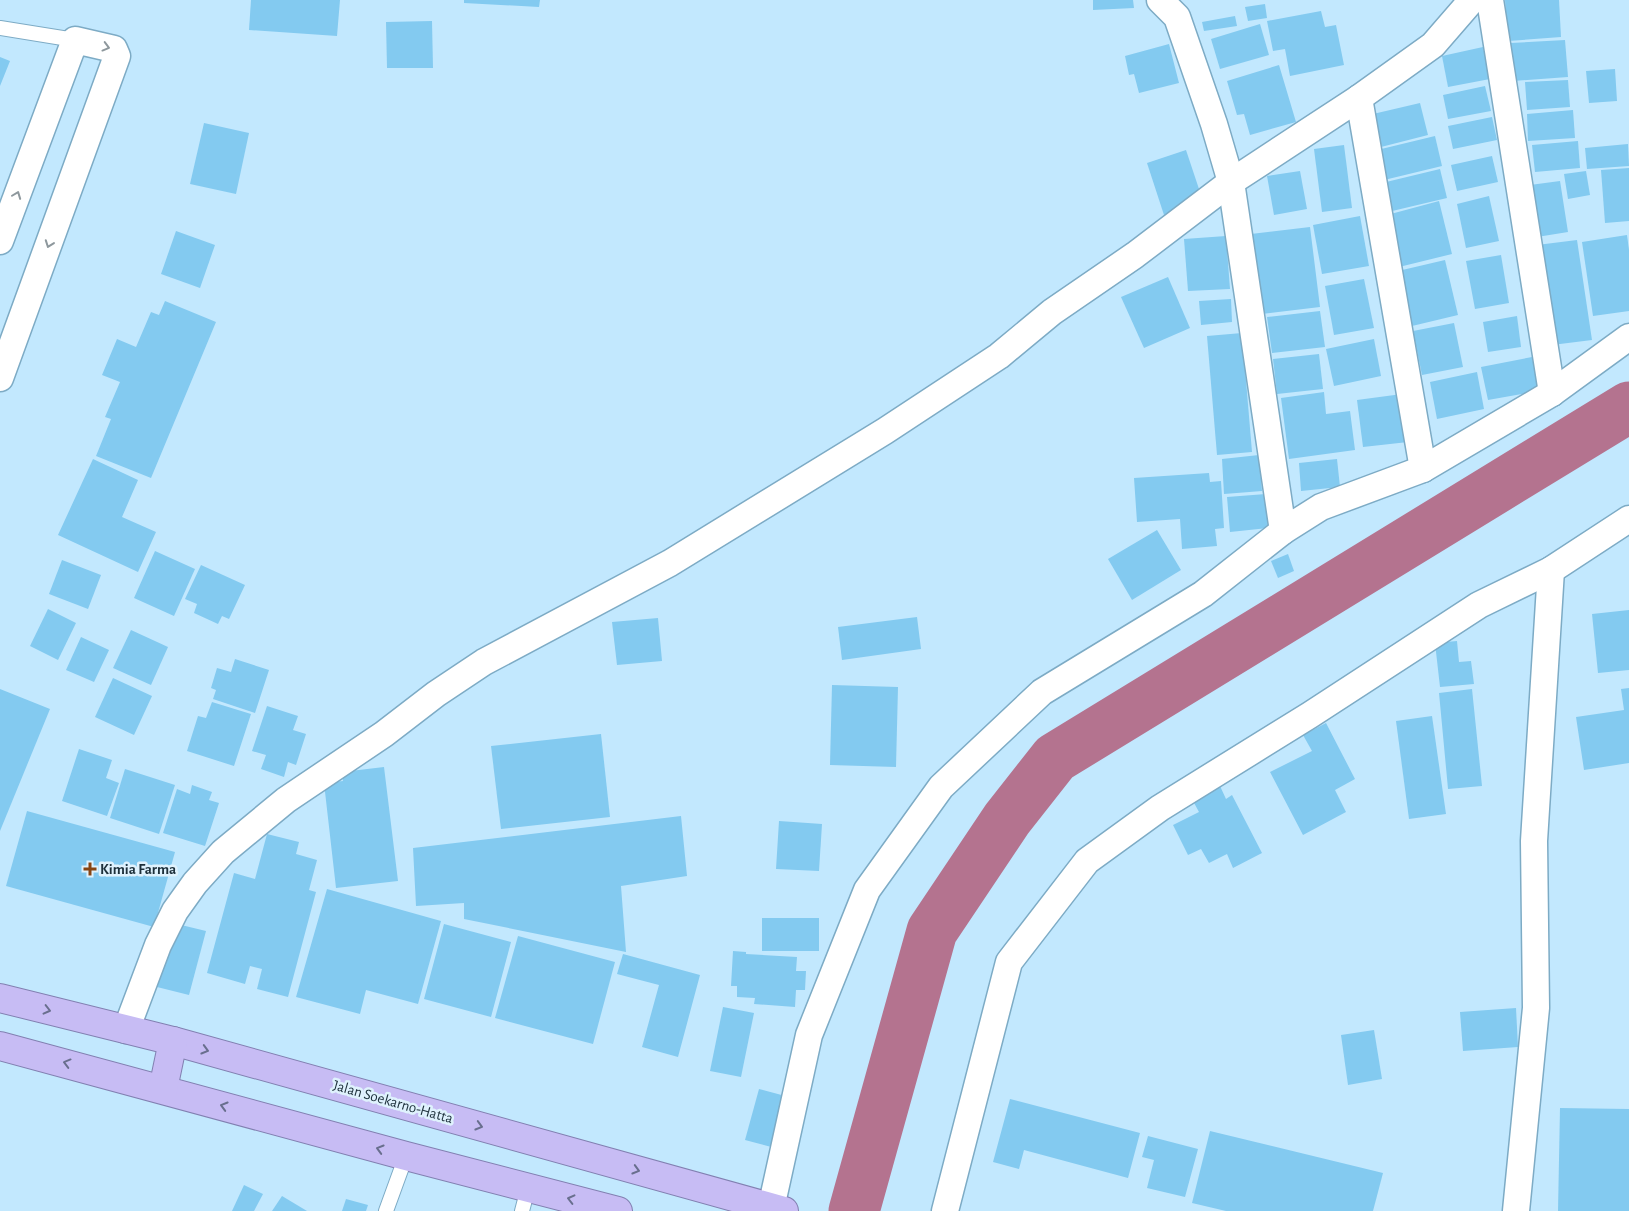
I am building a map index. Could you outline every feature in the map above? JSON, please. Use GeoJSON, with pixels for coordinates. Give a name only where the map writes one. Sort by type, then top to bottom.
{"type":"FeatureCollection","features":[{"type":"Feature","properties":{"kind":"highway","name":"Jalan Soekarno-Hatta"},"geometry":{"type":"LineString","coordinates":[[0,998],[173,1041],[777,1209]]}},
{"type":"Feature","properties":{"kind":"highway"},"geometry":{"type":"LineString","coordinates":[[163,1089],[173,1041]]}},
{"type":"Feature","properties":{"kind":"highway"},"geometry":{"type":"LineString","coordinates":[[0,1046],[406,1156],[525,1200],[618,1211]]}},
{"type":"Feature","properties":{"kind":"street"},"geometry":{"type":"LineString","coordinates":[[1160,0],[1177,17],[1232,182],[1284,531]]}},
{"type":"Feature","properties":{"kind":"street"},"geometry":{"type":"LineString","coordinates":[[126,1030],[158,946],[175,912],[190,890],[222,852],[286,800],[384,734],[436,694],[484,662],[670,563],[765,506],[999,356],[1052,312],[1143,250],[1232,182],[1359,98],[1433,45],[1472,0]]}},
{"type":"Feature","properties":{"kind":"street"},"geometry":{"type":"LineString","coordinates":[[1490,0],[1552,393]]}},
{"type":"Feature","properties":{"kind":"street"},"geometry":{"type":"LineString","coordinates":[[0,241],[76,40],[114,49],[117,56],[0,378]]}},
{"type":"Feature","properties":{"kind":"street"},"geometry":{"type":"LineString","coordinates":[[1359,98],[1423,469]]}},
{"type":"Feature","properties":{"kind":"street"},"geometry":{"type":"LineString","coordinates":[[777,1209],[809,1035],[867,890],[941,787],[1042,692],[1203,594],[1284,531],[1321,507],[1423,469],[1552,393],[1629,338]]}},
{"type":"Feature","properties":{"kind":"street"},"geometry":{"type":"LineString","coordinates":[[945,1211],[1009,962],[1087,860],[1160,808],[1310,715],[1479,605],[1551,570],[1629,519]]}},
{"type":"Feature","properties":{"kind":"street"},"geometry":{"type":"LineString","coordinates":[[1516,1211],[1536,1008],[1534,841],[1551,570]]}},
{"type":"Feature","properties":{"kind":"lane"},"geometry":{"type":"LineString","coordinates":[[0,28],[76,40]]}},
{"type":"Feature","properties":{"kind":"lane"},"geometry":{"type":"LineString","coordinates":[[386,1211],[406,1156]]}},
{"type":"Feature","properties":{"kind":"building"},"geometry":{"type":"Polygon","coordinates":[[[251,0],[340,0],[337,36],[249,30],[251,0]]]}},
{"type":"Feature","properties":{"kind":"building"},"geometry":{"type":"Polygon","coordinates":[[[464,0],[540,0],[539,7],[464,3],[464,0]]]}},
{"type":"Feature","properties":{"kind":"building"},"geometry":{"type":"Polygon","coordinates":[[[1093,0],[1133,0],[1134,8],[1093,10],[1093,0]]]}},
{"type":"Feature","properties":{"kind":"building"},"geometry":{"type":"Polygon","coordinates":[[[1505,0],[1559,0],[1561,37],[1508,41],[1505,0]]]}},
{"type":"Feature","properties":{"kind":"building"},"geometry":{"type":"Polygon","coordinates":[[[1265,4],[1267,18],[1248,21],[1245,7],[1265,4]]]}},
{"type":"Feature","properties":{"kind":"building"},"geometry":{"type":"Polygon","coordinates":[[[1321,11],[1325,27],[1336,25],[1344,65],[1290,76],[1285,49],[1273,51],[1267,21],[1321,11]]]}},
{"type":"Feature","properties":{"kind":"building"},"geometry":{"type":"Polygon","coordinates":[[[1235,16],[1237,26],[1204,31],[1202,22],[1235,16]]]}},
{"type":"Feature","properties":{"kind":"building"},"geometry":{"type":"Polygon","coordinates":[[[432,21],[433,68],[387,68],[386,22],[432,21]]]}},
{"type":"Feature","properties":{"kind":"building"},"geometry":{"type":"Polygon","coordinates":[[[1260,24],[1269,55],[1220,69],[1211,39],[1260,24]]]}},
{"type":"Feature","properties":{"kind":"building"},"geometry":{"type":"Polygon","coordinates":[[[1565,40],[1568,77],[1513,81],[1510,43],[1565,40]]]}},
{"type":"Feature","properties":{"kind":"building"},"geometry":{"type":"Polygon","coordinates":[[[1169,44],[1179,83],[1139,93],[1134,74],[1129,75],[1125,56],[1169,44]]]}},
{"type":"Feature","properties":{"kind":"building"},"geometry":{"type":"Polygon","coordinates":[[[1483,47],[1490,79],[1448,87],[1442,56],[1483,47]]]}},
{"type":"Feature","properties":{"kind":"building"},"geometry":{"type":"Polygon","coordinates":[[[0,57],[10,61],[0,86],[0,57]]]}},
{"type":"Feature","properties":{"kind":"building"},"geometry":{"type":"Polygon","coordinates":[[[1279,65],[1296,122],[1250,135],[1244,114],[1237,115],[1227,81],[1279,65]]]}},
{"type":"Feature","properties":{"kind":"building"},"geometry":{"type":"Polygon","coordinates":[[[1615,69],[1617,101],[1589,103],[1586,71],[1615,69]]]}},
{"type":"Feature","properties":{"kind":"building"},"geometry":{"type":"Polygon","coordinates":[[[1568,80],[1570,107],[1527,110],[1525,82],[1568,80]]]}},
{"type":"Feature","properties":{"kind":"building"},"geometry":{"type":"Polygon","coordinates":[[[1485,86],[1491,111],[1448,119],[1443,95],[1485,86]]]}},
{"type":"Feature","properties":{"kind":"building"},"geometry":{"type":"Polygon","coordinates":[[[1420,103],[1428,135],[1381,147],[1373,114],[1420,103]]]}},
{"type":"Feature","properties":{"kind":"building"},"geometry":{"type":"Polygon","coordinates":[[[1573,110],[1575,138],[1528,141],[1527,114],[1573,110]]]}},
{"type":"Feature","properties":{"kind":"building"},"geometry":{"type":"Polygon","coordinates":[[[1492,117],[1497,140],[1453,149],[1448,126],[1492,117]]]}},
{"type":"Feature","properties":{"kind":"building"},"geometry":{"type":"Polygon","coordinates":[[[204,123],[249,133],[236,194],[190,184],[204,123]]]}},
{"type":"Feature","properties":{"kind":"building"},"geometry":{"type":"Polygon","coordinates":[[[1435,136],[1442,166],[1380,181],[1373,151],[1435,136]]]}},
{"type":"Feature","properties":{"kind":"building"},"geometry":{"type":"Polygon","coordinates":[[[1578,141],[1580,168],[1535,172],[1532,145],[1578,141]]]}},
{"type":"Feature","properties":{"kind":"building"},"geometry":{"type":"Polygon","coordinates":[[[1628,144],[1629,166],[1587,169],[1585,148],[1628,144]]]}},
{"type":"Feature","properties":{"kind":"building"},"geometry":{"type":"Polygon","coordinates":[[[1344,145],[1352,208],[1322,212],[1314,149],[1344,145]]]}},
{"type":"Feature","properties":{"kind":"building"},"geometry":{"type":"Polygon","coordinates":[[[1186,150],[1203,201],[1164,215],[1147,163],[1186,150]]]}},
{"type":"Feature","properties":{"kind":"building"},"geometry":{"type":"Polygon","coordinates":[[[1492,156],[1498,182],[1457,191],[1451,165],[1492,156]]]}},
{"type":"Feature","properties":{"kind":"building"},"geometry":{"type":"Polygon","coordinates":[[[1629,168],[1629,221],[1605,223],[1601,170],[1629,168]]]}},
{"type":"Feature","properties":{"kind":"building"},"geometry":{"type":"Polygon","coordinates":[[[1440,169],[1447,198],[1388,212],[1382,183],[1440,169]]]}},
{"type":"Feature","properties":{"kind":"building"},"geometry":{"type":"Polygon","coordinates":[[[1300,171],[1307,209],[1274,215],[1267,176],[1300,171]]]}},
{"type":"Feature","properties":{"kind":"building"},"geometry":{"type":"Polygon","coordinates":[[[1586,171],[1590,195],[1568,199],[1564,174],[1586,171]]]}},
{"type":"Feature","properties":{"kind":"building"},"geometry":{"type":"Polygon","coordinates":[[[1560,181],[1568,232],[1537,237],[1530,185],[1560,181]]]}},
{"type":"Feature","properties":{"kind":"building"},"geometry":{"type":"Polygon","coordinates":[[[1489,196],[1499,241],[1466,248],[1457,204],[1489,196]]]}},
{"type":"Feature","properties":{"kind":"building"},"geometry":{"type":"Polygon","coordinates":[[[1439,201],[1452,254],[1399,267],[1387,215],[1439,201]]]}},
{"type":"Feature","properties":{"kind":"building"},"geometry":{"type":"Polygon","coordinates":[[[1360,216],[1369,266],[1322,274],[1313,225],[1360,216]]]}},
{"type":"Feature","properties":{"kind":"building"},"geometry":{"type":"Polygon","coordinates":[[[1310,227],[1320,307],[1262,314],[1251,234],[1310,227]]]}},
{"type":"Feature","properties":{"kind":"building"},"geometry":{"type":"Polygon","coordinates":[[[176,231],[215,245],[200,288],[161,274],[176,231]]]}},
{"type":"Feature","properties":{"kind":"building"},"geometry":{"type":"Polygon","coordinates":[[[1627,235],[1629,250],[1629,311],[1593,316],[1582,242],[1627,235]]]}},
{"type":"Feature","properties":{"kind":"building"},"geometry":{"type":"Polygon","coordinates":[[[1226,236],[1230,289],[1188,291],[1184,239],[1226,236]]]}},
{"type":"Feature","properties":{"kind":"building"},"geometry":{"type":"Polygon","coordinates":[[[1577,240],[1592,340],[1552,345],[1537,245],[1577,240]]]}},
{"type":"Feature","properties":{"kind":"building"},"geometry":{"type":"Polygon","coordinates":[[[1501,255],[1509,303],[1475,309],[1466,261],[1501,255]]]}},
{"type":"Feature","properties":{"kind":"building"},"geometry":{"type":"Polygon","coordinates":[[[1445,260],[1458,315],[1412,326],[1398,271],[1445,260]]]}},
{"type":"Feature","properties":{"kind":"building"},"geometry":{"type":"Polygon","coordinates":[[[1168,277],[1190,328],[1144,348],[1121,297],[1168,277]]]}},
{"type":"Feature","properties":{"kind":"building"},"geometry":{"type":"Polygon","coordinates":[[[1364,279],[1374,328],[1334,335],[1325,286],[1364,279]]]}},
{"type":"Feature","properties":{"kind":"building"},"geometry":{"type":"Polygon","coordinates":[[[1231,299],[1232,322],[1201,325],[1199,301],[1231,299]]]}},
{"type":"Feature","properties":{"kind":"building"},"geometry":{"type":"Polygon","coordinates":[[[165,301],[216,322],[151,478],[96,456],[111,419],[105,417],[120,382],[102,375],[117,339],[136,347],[151,312],[159,315],[165,301]]]}},
{"type":"Feature","properties":{"kind":"building"},"geometry":{"type":"Polygon","coordinates":[[[1320,311],[1325,347],[1272,353],[1267,317],[1320,311]]]}},
{"type":"Feature","properties":{"kind":"building"},"geometry":{"type":"Polygon","coordinates":[[[1517,316],[1521,347],[1488,352],[1483,322],[1517,316]]]}},
{"type":"Feature","properties":{"kind":"building"},"geometry":{"type":"Polygon","coordinates":[[[1454,323],[1463,367],[1422,375],[1413,331],[1454,323]]]}},
{"type":"Feature","properties":{"kind":"building"},"geometry":{"type":"Polygon","coordinates":[[[1242,333],[1252,452],[1217,455],[1207,336],[1242,333]]]}},
{"type":"Feature","properties":{"kind":"building"},"geometry":{"type":"Polygon","coordinates":[[[1374,339],[1381,376],[1334,386],[1326,349],[1374,339]]]}},
{"type":"Feature","properties":{"kind":"building"},"geometry":{"type":"Polygon","coordinates":[[[1319,354],[1323,389],[1277,394],[1273,359],[1319,354]]]}},
{"type":"Feature","properties":{"kind":"building"},"geometry":{"type":"Polygon","coordinates":[[[1532,357],[1539,391],[1488,400],[1481,367],[1532,357]]]}},
{"type":"Feature","properties":{"kind":"building"},"geometry":{"type":"Polygon","coordinates":[[[1477,372],[1484,409],[1437,419],[1430,382],[1477,372]]]}},
{"type":"Feature","properties":{"kind":"building"},"geometry":{"type":"Polygon","coordinates":[[[1324,392],[1326,414],[1350,411],[1355,450],[1289,459],[1281,398],[1324,392]]]}},
{"type":"Feature","properties":{"kind":"building"},"geometry":{"type":"Polygon","coordinates":[[[1402,394],[1408,442],[1363,447],[1357,400],[1402,394]]]}},
{"type":"Feature","properties":{"kind":"building"},"geometry":{"type":"Polygon","coordinates":[[[1259,455],[1262,491],[1224,494],[1222,459],[1259,455]]]}},
{"type":"Feature","properties":{"kind":"building"},"geometry":{"type":"Polygon","coordinates":[[[93,459],[138,480],[122,517],[156,532],[138,572],[58,535],[93,459]]]}},
{"type":"Feature","properties":{"kind":"building"},"geometry":{"type":"Polygon","coordinates":[[[1337,459],[1340,487],[1301,491],[1299,463],[1337,459]]]}},
{"type":"Feature","properties":{"kind":"building"},"geometry":{"type":"Polygon","coordinates":[[[1209,473],[1210,482],[1221,481],[1224,528],[1215,529],[1217,546],[1182,549],[1180,519],[1137,522],[1134,478],[1209,473]]]}},
{"type":"Feature","properties":{"kind":"building"},"geometry":{"type":"Polygon","coordinates":[[[1266,494],[1268,528],[1230,532],[1227,497],[1266,494]]]}},
{"type":"Feature","properties":{"kind":"building"},"geometry":{"type":"Polygon","coordinates":[[[1157,530],[1181,570],[1132,600],[1108,559],[1157,530]]]}},
{"type":"Feature","properties":{"kind":"building"},"geometry":{"type":"Polygon","coordinates":[[[155,551],[195,569],[174,616],[134,598],[155,551]]]}},
{"type":"Feature","properties":{"kind":"building"},"geometry":{"type":"Polygon","coordinates":[[[1288,554],[1294,571],[1278,578],[1271,561],[1288,554]]]}},
{"type":"Feature","properties":{"kind":"building"},"geometry":{"type":"Polygon","coordinates":[[[62,560],[101,575],[88,609],[49,594],[62,560]]]}},
{"type":"Feature","properties":{"kind":"building"},"geometry":{"type":"Polygon","coordinates":[[[201,565],[245,585],[229,619],[222,616],[218,624],[194,613],[197,604],[185,599],[201,565]]]}},
{"type":"Feature","properties":{"kind":"building"},"geometry":{"type":"Polygon","coordinates":[[[48,609],[76,623],[58,660],[30,646],[48,609]]]}},
{"type":"Feature","properties":{"kind":"building"},"geometry":{"type":"Polygon","coordinates":[[[1629,610],[1629,670],[1598,673],[1592,614],[1629,610]]]}},
{"type":"Feature","properties":{"kind":"building"},"geometry":{"type":"Polygon","coordinates":[[[917,617],[921,649],[842,660],[838,627],[917,617]]]}},
{"type":"Feature","properties":{"kind":"building"},"geometry":{"type":"Polygon","coordinates":[[[658,618],[662,661],[617,665],[612,622],[658,618]]]}},
{"type":"Feature","properties":{"kind":"building"},"geometry":{"type":"Polygon","coordinates":[[[131,630],[168,647],[151,685],[113,668],[131,630]]]}},
{"type":"Feature","properties":{"kind":"building"},"geometry":{"type":"Polygon","coordinates":[[[81,637],[109,650],[94,682],[66,670],[81,637]]]}},
{"type":"Feature","properties":{"kind":"building"},"geometry":{"type":"Polygon","coordinates":[[[1457,641],[1459,662],[1471,661],[1474,684],[1440,687],[1435,643],[1457,641]]]}},
{"type":"Feature","properties":{"kind":"building"},"geometry":{"type":"Polygon","coordinates":[[[235,659],[269,670],[255,713],[213,699],[216,690],[211,688],[217,668],[231,672],[235,659]]]}},
{"type":"Feature","properties":{"kind":"building"},"geometry":{"type":"Polygon","coordinates":[[[113,678],[152,696],[134,735],[95,717],[113,678]]]}},
{"type":"Feature","properties":{"kind":"building"},"geometry":{"type":"Polygon","coordinates":[[[832,685],[898,687],[896,767],[830,765],[832,685]]]}},
{"type":"Feature","properties":{"kind":"building"},"geometry":{"type":"Polygon","coordinates":[[[1629,688],[1629,763],[1584,770],[1576,717],[1624,710],[1621,689],[1629,688]]]}},
{"type":"Feature","properties":{"kind":"building"},"geometry":{"type":"Polygon","coordinates":[[[0,689],[50,709],[0,831],[0,689]]]}},
{"type":"Feature","properties":{"kind":"building"},"geometry":{"type":"Polygon","coordinates":[[[1472,689],[1482,786],[1448,789],[1439,693],[1472,689]]]}},
{"type":"Feature","properties":{"kind":"building"},"geometry":{"type":"Polygon","coordinates":[[[212,702],[251,714],[234,766],[187,751],[198,716],[206,718],[212,702]]]}},
{"type":"Feature","properties":{"kind":"building"},"geometry":{"type":"Polygon","coordinates":[[[267,706],[298,716],[293,730],[306,734],[296,765],[288,762],[284,777],[261,769],[266,755],[252,751],[267,706]]]}},
{"type":"Feature","properties":{"kind":"building"},"geometry":{"type":"Polygon","coordinates":[[[1432,716],[1446,814],[1409,819],[1396,721],[1432,716]]]}},
{"type":"Feature","properties":{"kind":"building"},"geometry":{"type":"Polygon","coordinates":[[[1326,723],[1355,779],[1335,790],[1346,812],[1303,835],[1270,772],[1312,751],[1303,735],[1326,723]]]}},
{"type":"Feature","properties":{"kind":"building"},"geometry":{"type":"Polygon","coordinates":[[[601,734],[610,817],[501,829],[491,746],[601,734]]]}},
{"type":"Feature","properties":{"kind":"building"},"geometry":{"type":"Polygon","coordinates":[[[79,749],[112,760],[106,778],[119,783],[107,816],[62,801],[79,749]]]}},
{"type":"Feature","properties":{"kind":"building"},"geometry":{"type":"Polygon","coordinates":[[[384,767],[398,881],[336,888],[324,783],[343,781],[342,772],[384,767]]]}},
{"type":"Feature","properties":{"kind":"building"},"geometry":{"type":"Polygon","coordinates":[[[125,769],[175,785],[159,834],[110,818],[125,769]]]}},
{"type":"Feature","properties":{"kind":"building"},"geometry":{"type":"Polygon","coordinates":[[[192,785],[212,792],[209,800],[219,803],[205,846],[163,833],[177,789],[190,794],[192,785]]]}},
{"type":"Feature","properties":{"kind":"building"},"geometry":{"type":"Polygon","coordinates":[[[1220,786],[1226,799],[1232,795],[1262,853],[1233,868],[1227,854],[1209,863],[1201,849],[1188,855],[1173,825],[1199,812],[1193,801],[1220,786]]]}},
{"type":"Feature","properties":{"kind":"building","name":"Kimia Farma"},"geometry":{"type":"Polygon","coordinates":[[[27,811],[175,852],[154,927],[6,886],[27,811]]]}},
{"type":"Feature","properties":{"kind":"building"},"geometry":{"type":"Polygon","coordinates":[[[681,816],[687,876],[621,886],[626,952],[464,919],[464,903],[416,906],[413,848],[681,816]]]}},
{"type":"Feature","properties":{"kind":"building"},"geometry":{"type":"Polygon","coordinates":[[[779,821],[822,824],[819,871],[776,869],[779,821]]]}},
{"type":"Feature","properties":{"kind":"building"},"geometry":{"type":"Polygon","coordinates":[[[267,834],[299,842],[296,854],[317,860],[309,890],[316,892],[288,997],[257,989],[262,969],[250,966],[245,984],[207,973],[234,873],[255,879],[267,834]]]}},
{"type":"Feature","properties":{"kind":"building"},"geometry":{"type":"Polygon","coordinates":[[[327,889],[441,921],[418,1004],[366,990],[360,1014],[296,997],[327,889]]]}},
{"type":"Feature","properties":{"kind":"building"},"geometry":{"type":"Polygon","coordinates":[[[762,918],[819,918],[819,951],[762,951],[762,918]]]}},
{"type":"Feature","properties":{"kind":"building"},"geometry":{"type":"Polygon","coordinates":[[[173,923],[206,931],[189,995],[157,987],[173,923]]]}},
{"type":"Feature","properties":{"kind":"building"},"geometry":{"type":"Polygon","coordinates":[[[444,924],[511,942],[491,1017],[424,999],[444,924]]]}},
{"type":"Feature","properties":{"kind":"building"},"geometry":{"type":"Polygon","coordinates":[[[518,936],[615,962],[593,1044],[495,1018],[518,936]]]}},
{"type":"Feature","properties":{"kind":"building"},"geometry":{"type":"Polygon","coordinates":[[[733,951],[746,952],[746,954],[797,957],[796,971],[806,971],[805,990],[796,990],[795,1007],[754,1004],[755,998],[737,997],[737,986],[731,986],[733,951]]]}},
{"type":"Feature","properties":{"kind":"building"},"geometry":{"type":"Polygon","coordinates":[[[623,954],[700,975],[678,1057],[642,1047],[659,985],[617,974],[623,954]]]}},
{"type":"Feature","properties":{"kind":"building"},"geometry":{"type":"Polygon","coordinates":[[[723,1007],[754,1013],[741,1077],[710,1071],[723,1007]]]}},
{"type":"Feature","properties":{"kind":"building"},"geometry":{"type":"Polygon","coordinates":[[[1516,1008],[1518,1047],[1463,1051],[1460,1012],[1516,1008]]]}},
{"type":"Feature","properties":{"kind":"building"},"geometry":{"type":"Polygon","coordinates":[[[1374,1030],[1382,1079],[1348,1085],[1341,1035],[1374,1030]]]}},
{"type":"Feature","properties":{"kind":"building"},"geometry":{"type":"Polygon","coordinates":[[[759,1089],[789,1097],[775,1148],[745,1140],[759,1089]]]}},
{"type":"Feature","properties":{"kind":"building"},"geometry":{"type":"Polygon","coordinates":[[[1010,1099],[1140,1133],[1128,1178],[1024,1150],[1019,1169],[993,1162],[1010,1099]]]}},
{"type":"Feature","properties":{"kind":"building"},"geometry":{"type":"Polygon","coordinates":[[[1560,1108],[1629,1109],[1629,1211],[1558,1211],[1560,1108]]]}},
{"type":"Feature","properties":{"kind":"building"},"geometry":{"type":"Polygon","coordinates":[[[1210,1131],[1383,1173],[1373,1211],[1226,1211],[1192,1203],[1210,1131]]]}},
{"type":"Feature","properties":{"kind":"building"},"geometry":{"type":"Polygon","coordinates":[[[1148,1136],[1198,1149],[1185,1197],[1147,1188],[1154,1160],[1142,1157],[1148,1136]]]}},
{"type":"Feature","properties":{"kind":"building"},"geometry":{"type":"Polygon","coordinates":[[[244,1185],[263,1194],[254,1211],[232,1211],[244,1185]]]}},
{"type":"Feature","properties":{"kind":"building"},"geometry":{"type":"Polygon","coordinates":[[[282,1196],[307,1211],[272,1211],[282,1196]]]}},
{"type":"Feature","properties":{"kind":"building"},"geometry":{"type":"Polygon","coordinates":[[[346,1199],[368,1205],[366,1211],[342,1211],[346,1199]]]}},
{"type":"Feature","properties":{"kind":"waterway"},"geometry":{"type":"LineString","coordinates":[[854,1211],[932,931],[1007,819],[1055,758],[1629,407]]}},
{"type":"Feature","properties":{"kind":"place","name":"Kimia Farma"},"geometry":{"type":"Point","coordinates":[90,869]}}]}
